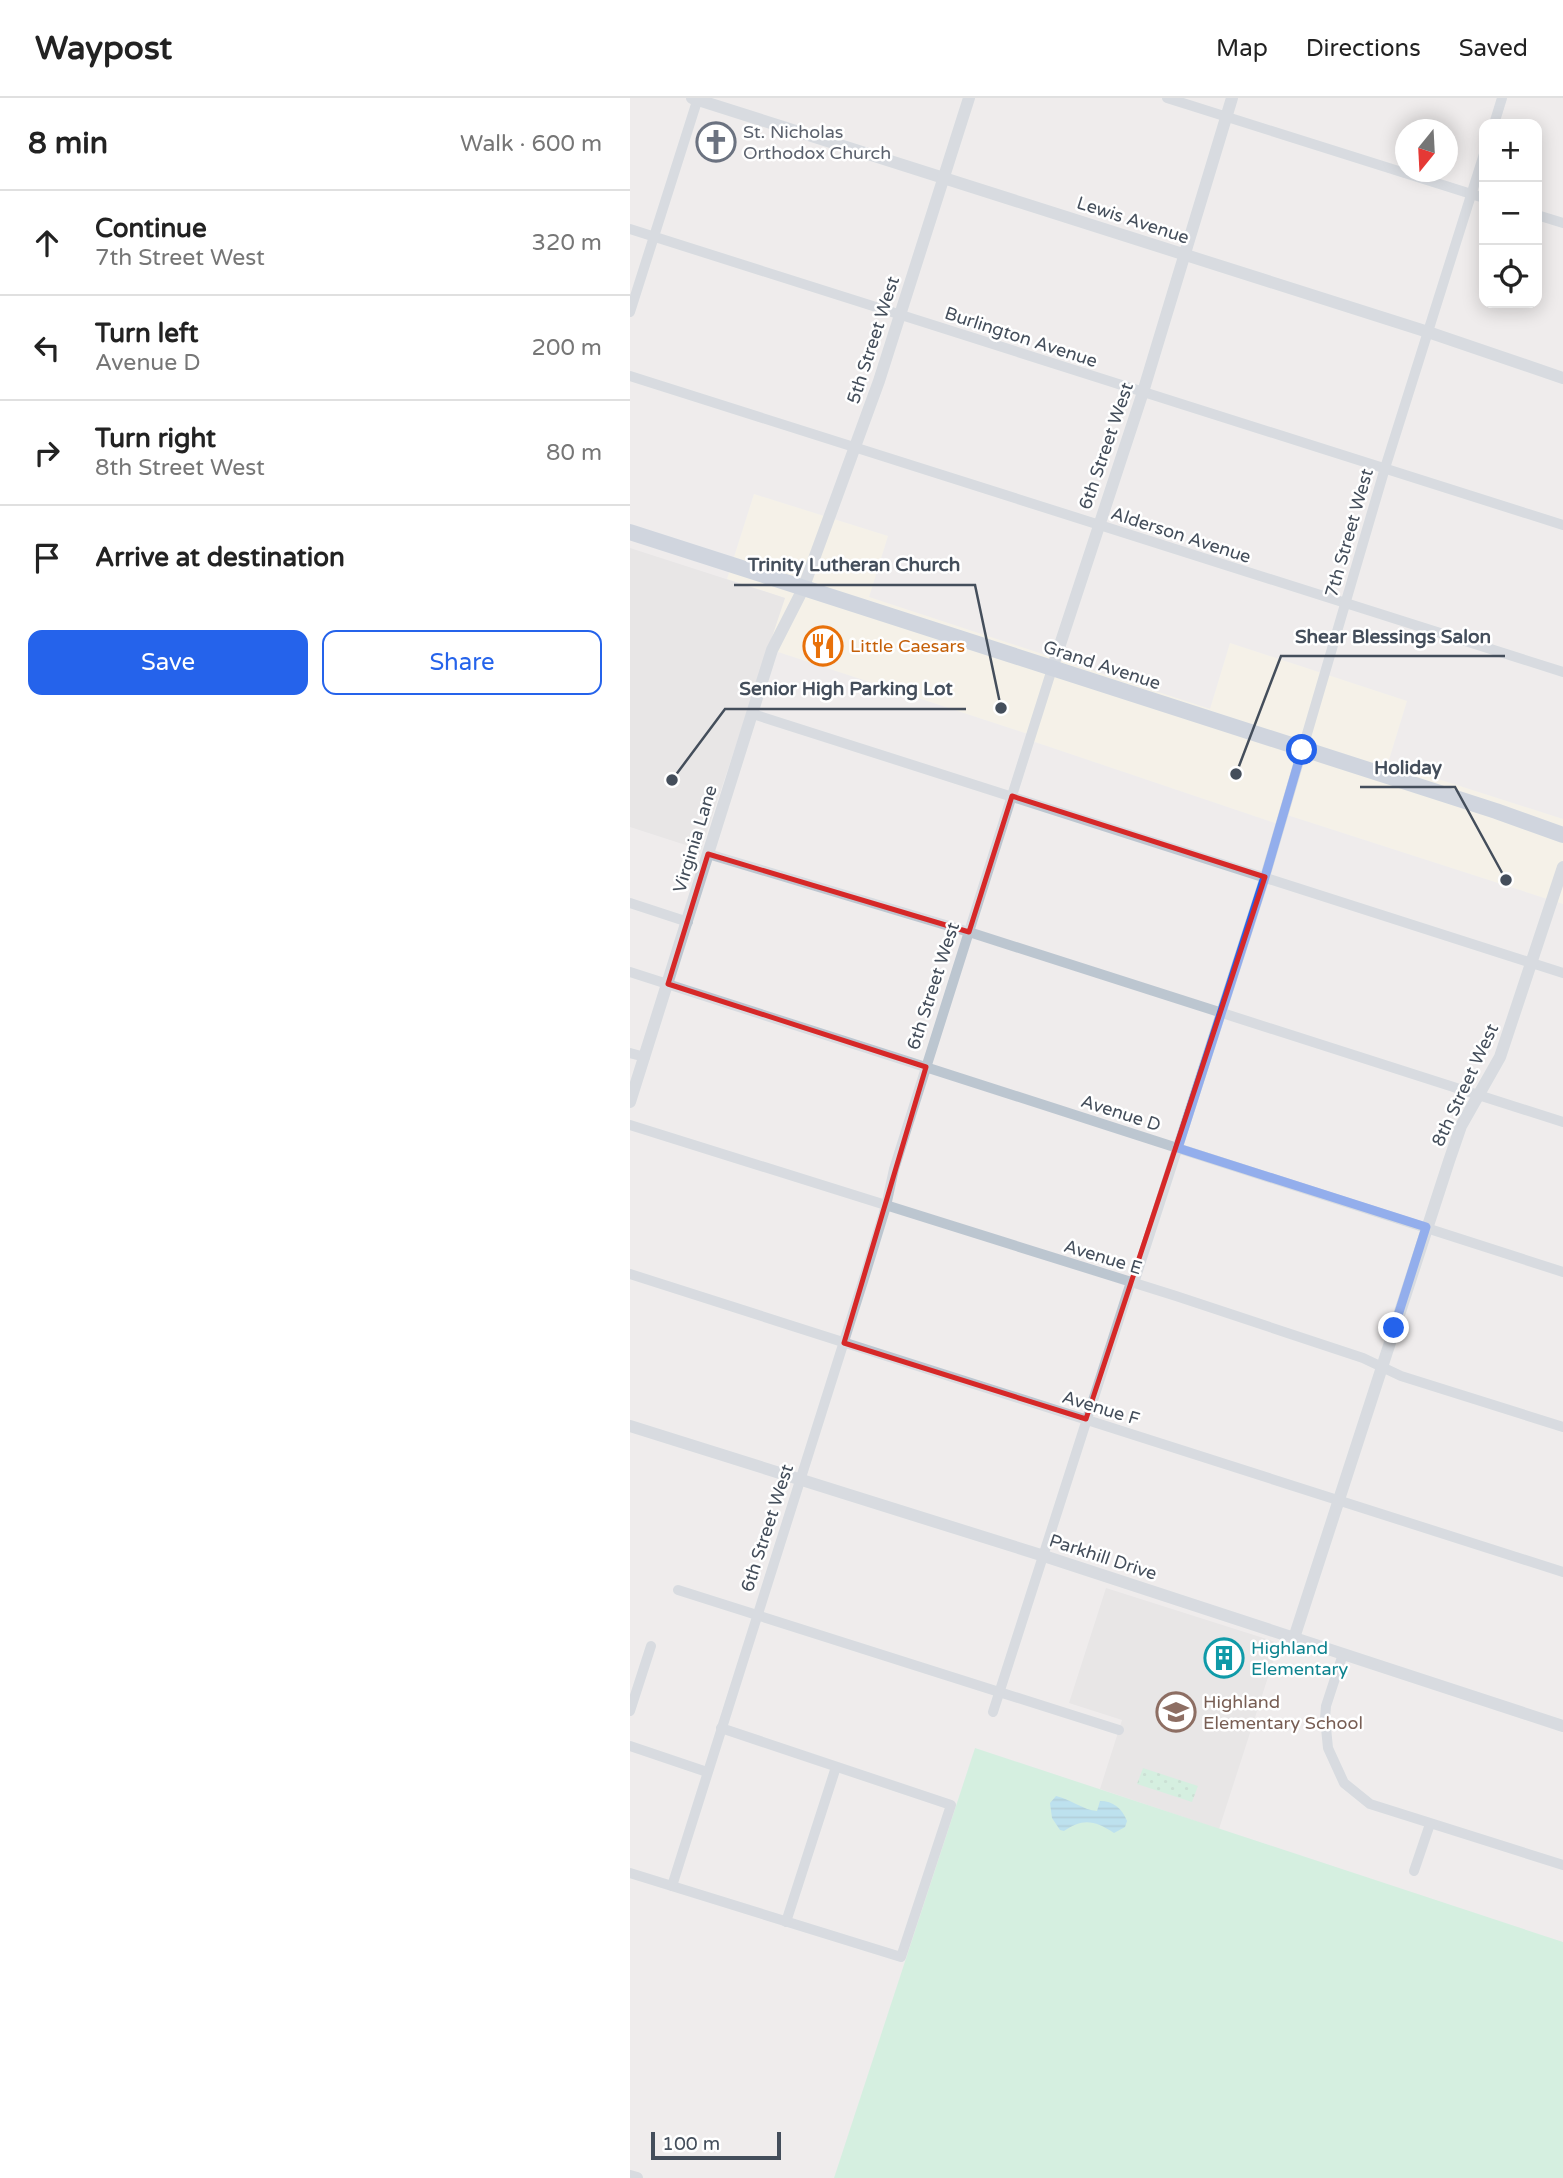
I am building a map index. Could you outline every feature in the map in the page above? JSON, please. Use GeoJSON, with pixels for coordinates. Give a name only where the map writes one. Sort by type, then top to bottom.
{"type":"FeatureCollection","features":[{"type":"Feature","properties":{"kind":"main road","name":"Grand Avenue"},"geometry":{"type":"LineString","coordinates":[[630,533],[1496,811],[1563,835]]}},
{"type":"Feature","properties":{"kind":"street","name":"5th Street West"},"geometry":{"type":"LineString","coordinates":[[803,589],[880,381],[969,98]]}},
{"type":"Feature","properties":{"kind":"street"},"geometry":{"type":"LineString","coordinates":[[1167,98],[1479,196]]}},
{"type":"Feature","properties":{"kind":"street","name":"6th Street West"},"geometry":{"type":"LineString","coordinates":[[672,1886],[844,1343],[926,1067],[1098,525],[1143,392],[1232,98]]}},
{"type":"Feature","properties":{"kind":"street"},"geometry":{"type":"LineString","coordinates":[[1496,119],[1502,98]]}},
{"type":"Feature","properties":{"kind":"street","name":"Lewis Avenue"},"geometry":{"type":"LineString","coordinates":[[696,99],[1428,332],[1563,378]]}},
{"type":"Feature","properties":{"kind":"street"},"geometry":{"type":"LineString","coordinates":[[630,312],[696,99]]}},
{"type":"Feature","properties":{"kind":"street","name":"7th Street West"},"geometry":{"type":"LineString","coordinates":[[993,1712],[1086,1419],[1222,1014],[1385,468],[1479,169]]}},
{"type":"Feature","properties":{"kind":"street"},"geometry":{"type":"LineString","coordinates":[[1542,217],[1563,223]]}},
{"type":"Feature","properties":{"kind":"street","name":"Burlington Avenue"},"geometry":{"type":"LineString","coordinates":[[630,229],[1563,525]]}},
{"type":"Feature","properties":{"kind":"street","name":"Alderson Avenue"},"geometry":{"type":"LineString","coordinates":[[630,376],[1563,672]]}},
{"type":"Feature","properties":{"kind":"street","name":"Virginia Lane"},"geometry":{"type":"LineString","coordinates":[[630,1102],[772,650],[803,589]]}},
{"type":"Feature","properties":{"kind":"street"},"geometry":{"type":"LineString","coordinates":[[753,714],[1563,973]]}},
{"type":"Feature","properties":{"kind":"street"},"geometry":{"type":"LineString","coordinates":[[708,854],[969,932],[1563,1122]]}},
{"type":"Feature","properties":{"kind":"street","name":"8th Street West"},"geometry":{"type":"LineString","coordinates":[[1294,1638],[1461,1126],[1500,1058],[1563,867]]}},
{"type":"Feature","properties":{"kind":"street"},"geometry":{"type":"LineString","coordinates":[[630,903],[688,922]]}},
{"type":"Feature","properties":{"kind":"street","name":"Avenue D"},"geometry":{"type":"LineString","coordinates":[[630,972],[1563,1272]]}},
{"type":"Feature","properties":{"kind":"street"},"geometry":{"type":"LineString","coordinates":[[630,1053],[645,1057]]}},
{"type":"Feature","properties":{"kind":"street","name":"Avenue E"},"geometry":{"type":"LineString","coordinates":[[630,1125],[1133,1282],[1363,1358],[1401,1376],[1563,1427]]}},
{"type":"Feature","properties":{"kind":"street","name":"Avenue F"},"geometry":{"type":"LineString","coordinates":[[630,1274],[1563,1572]]}},
{"type":"Feature","properties":{"kind":"street","name":"Parkhill Drive"},"geometry":{"type":"LineString","coordinates":[[630,1426],[1044,1556],[1563,1726]]}},
{"type":"Feature","properties":{"kind":"street"},"geometry":{"type":"LineString","coordinates":[[678,1590],[1119,1730]]}},
{"type":"Feature","properties":{"kind":"street"},"geometry":{"type":"LineString","coordinates":[[630,1711],[651,1646]]}},
{"type":"Feature","properties":{"kind":"street"},"geometry":{"type":"LineString","coordinates":[[1343,1654],[1326,1706],[1325,1718],[1328,1748],[1344,1783],[1370,1804],[1563,1865]]}},
{"type":"Feature","properties":{"kind":"street"},"geometry":{"type":"LineString","coordinates":[[630,1872],[901,1957],[951,1805],[722,1728]]}},
{"type":"Feature","properties":{"kind":"street"},"geometry":{"type":"LineString","coordinates":[[630,1746],[707,1772]]}},
{"type":"Feature","properties":{"kind":"street"},"geometry":{"type":"LineString","coordinates":[[786,1922],[836,1768]]}},
{"type":"Feature","properties":{"kind":"street"},"geometry":{"type":"LineString","coordinates":[[1414,1871],[1430,1824]]}},
{"type":"Feature","properties":{"kind":"street"},"geometry":{"type":"LineString","coordinates":[[630,2176],[638,2178]]}},
{"type":"Feature","properties":{"kind":"highlighted area"},"geometry":{"type":"Polygon","coordinates":[[[1012,796],[1265,877],[1086,1419],[844,1343],[926,1067],[668,984],[708,854],[969,932],[1012,796]]]}},
{"type":"Feature","properties":{"kind":"shaded area"},"geometry":{"type":"Polygon","coordinates":[[[754,494],[888,536],[869,597],[1210,709],[1230,643],[1407,701],[1388,763],[1563,819],[1563,904],[1284,814],[1281,825],[1029,740],[1031,735],[768,648],[785,598],[727,579],[754,494]]]}},
{"type":"Feature","properties":{"kind":"shaded area"},"geometry":{"type":"Polygon","coordinates":[[[630,548],[785,598],[701,850],[630,827],[630,548]]]}},
{"type":"Feature","properties":{"kind":"shaded area","name":"Highland Elementary School"},"geometry":{"type":"Polygon","coordinates":[[[1106,1588],[1279,1643],[1219,1829],[1100,1789],[1122,1720],[1069,1703],[1106,1588]]]}},
{"type":"Feature","properties":{"kind":"green space"},"geometry":{"type":"Polygon","coordinates":[[[975,1748],[1563,1942],[1563,2178],[834,2178],[975,1748]]]}},
{"type":"Feature","properties":{"kind":"green space"},"geometry":{"type":"Polygon","coordinates":[[[1143,1768],[1198,1786],[1192,1802],[1137,1784],[1143,1768]]]}},
{"type":"Feature","properties":{"kind":"water"},"geometry":{"type":"Polygon","coordinates":[[[1056,1796],[1097,1811],[1100,1801],[1113,1804],[1125,1816],[1125,1827],[1114,1833],[1101,1825],[1083,1822],[1064,1831],[1060,1830],[1052,1818],[1050,1803],[1056,1796]]]}},
{"type":"Feature","properties":{"kind":"place","name":"St. Nicholas Orthodox Church"},"geometry":{"type":"Point","coordinates":[716,142]}},
{"type":"Feature","properties":{"kind":"place","name":"Little Caesars"},"geometry":{"type":"Point","coordinates":[823,646]}},
{"type":"Feature","properties":{"kind":"place","name":"Trinity Lutheran Church"},"geometry":{"type":"Point","coordinates":[1001,708]}},
{"type":"Feature","properties":{"kind":"place","name":"Shear Blessings Salon"},"geometry":{"type":"Point","coordinates":[1236,774]}},
{"type":"Feature","properties":{"kind":"place","name":"Senior High Parking Lot"},"geometry":{"type":"Point","coordinates":[672,780]}},
{"type":"Feature","properties":{"kind":"place","name":"Holiday"},"geometry":{"type":"Point","coordinates":[1506,880]}},
{"type":"Feature","properties":{"kind":"place","name":"Highland Elementary"},"geometry":{"type":"Point","coordinates":[1224,1658]}},
{"type":"Feature","properties":{"kind":"place","name":"Highland Elementary School"},"geometry":{"type":"Point","coordinates":[1176,1712]}},
{"type":"Feature","properties":{"kind":"route"},"geometry":{"type":"LineString","coordinates":[[1302,750],[1265,877],[1178,1148],[1426,1227],[1394,1328]]}}]}
